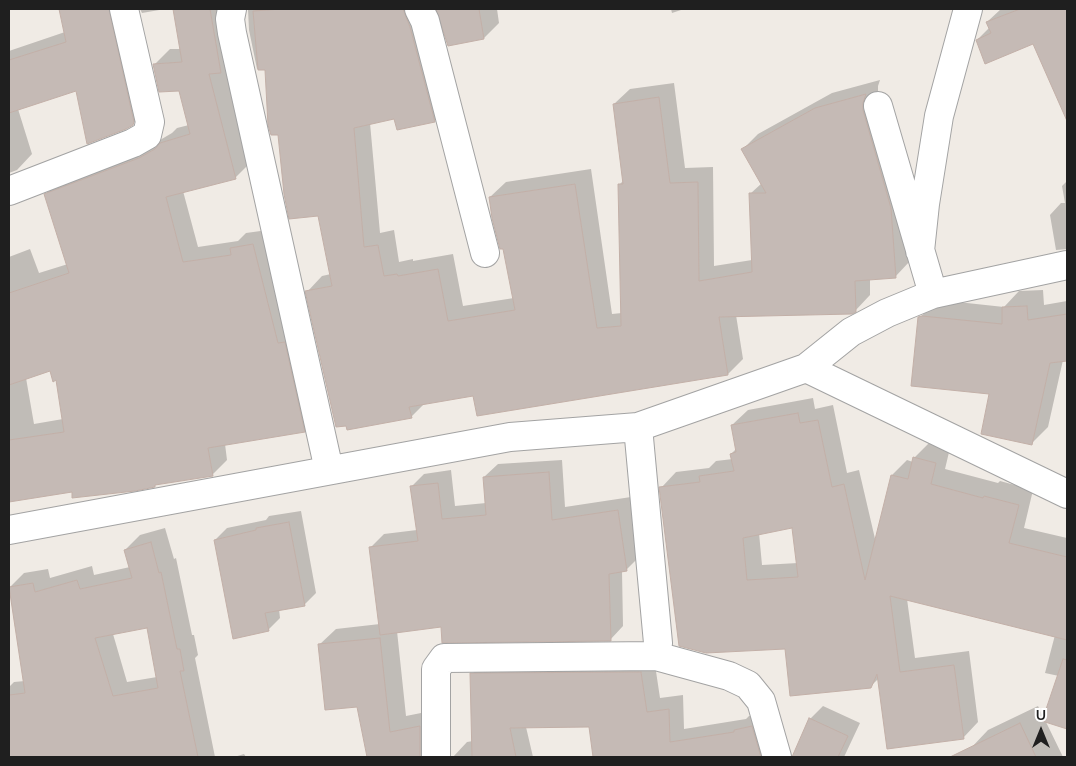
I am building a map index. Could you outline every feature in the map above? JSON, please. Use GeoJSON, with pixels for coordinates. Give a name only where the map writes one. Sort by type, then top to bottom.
{"type":"FeatureCollection","features":[{"type":"Feature","properties":{"kind":"street"},"geometry":{"type":"LineString","coordinates":[[9,191],[147,136],[150,122],[124,9]]}},
{"type":"Feature","properties":{"kind":"street"},"geometry":{"type":"LineString","coordinates":[[232,9],[230,18],[232,33],[329,470]]}},
{"type":"Feature","properties":{"kind":"street"},"geometry":{"type":"LineString","coordinates":[[419,9],[425,21],[486,253]]}},
{"type":"Feature","properties":{"kind":"street"},"geometry":{"type":"LineString","coordinates":[[920,250],[925,204],[939,116],[968,9]]}},
{"type":"Feature","properties":{"kind":"street"},"geometry":{"type":"LineString","coordinates":[[878,106],[933,294]]}},
{"type":"Feature","properties":{"kind":"street"},"geometry":{"type":"LineString","coordinates":[[9,530],[510,437],[638,427],[806,368],[851,332],[887,313],[933,294],[1067,265]]}},
{"type":"Feature","properties":{"kind":"street"},"geometry":{"type":"LineString","coordinates":[[806,368],[1067,494]]}},
{"type":"Feature","properties":{"kind":"street"},"geometry":{"type":"LineString","coordinates":[[638,427],[658,642],[656,656]]}},
{"type":"Feature","properties":{"kind":"street"},"geometry":{"type":"LineString","coordinates":[[436,757],[436,669],[444,658],[656,656],[729,676],[748,685],[761,702],[777,757]]}},
{"type":"Feature","properties":{"kind":"building"},"geometry":{"type":"Polygon","coordinates":[[[59,9],[109,9],[134,122],[133,125],[126,129],[87,144],[76,91],[9,113],[9,60],[66,42],[59,9]]]}},
{"type":"Feature","properties":{"kind":"building"},"geometry":{"type":"Polygon","coordinates":[[[173,9],[210,9],[221,73],[209,74],[236,179],[166,197],[183,262],[231,255],[230,248],[253,244],[278,343],[285,342],[305,432],[208,448],[213,476],[155,485],[155,487],[135,491],[72,498],[72,492],[9,502],[9,440],[64,432],[56,380],[53,382],[50,371],[9,385],[9,293],[69,273],[44,194],[139,158],[155,149],[160,143],[190,134],[179,91],[159,92],[153,64],[182,62],[173,9]]]}},
{"type":"Feature","properties":{"kind":"building"},"geometry":{"type":"Polygon","coordinates":[[[281,9],[403,9],[410,27],[435,122],[397,130],[394,119],[354,128],[364,247],[378,245],[384,276],[397,274],[398,276],[438,269],[448,321],[515,310],[503,249],[500,249],[489,197],[575,184],[597,328],[621,326],[618,184],[623,184],[613,104],[659,97],[670,183],[698,182],[699,281],[752,272],[749,193],[766,193],[741,149],[815,108],[866,94],[863,110],[891,208],[896,278],[855,281],[856,312],[852,314],[719,317],[728,375],[477,416],[473,396],[409,407],[412,418],[347,430],[346,426],[336,427],[305,291],[332,286],[318,216],[289,219],[284,194],[278,135],[271,135],[268,125],[265,70],[258,70],[253,11],[281,9]]]}},
{"type":"Feature","properties":{"kind":"building"},"geometry":{"type":"Polygon","coordinates":[[[436,9],[479,9],[484,39],[448,46],[436,9]]]}},
{"type":"Feature","properties":{"kind":"building"},"geometry":{"type":"Polygon","coordinates":[[[1020,9],[1067,9],[1067,121],[1033,44],[985,64],[976,40],[991,33],[986,22],[1020,9]]]}},
{"type":"Feature","properties":{"kind":"building"},"geometry":{"type":"Polygon","coordinates":[[[1027,306],[1028,320],[1067,314],[1067,361],[1050,363],[1032,445],[981,434],[989,394],[911,386],[918,317],[1002,324],[1002,307],[1027,306]]]}},
{"type":"Feature","properties":{"kind":"building"},"geometry":{"type":"Polygon","coordinates":[[[798,413],[800,423],[818,420],[832,487],[844,484],[865,580],[891,475],[908,479],[913,457],[936,463],[931,484],[983,498],[984,496],[1019,505],[1009,543],[1067,557],[1067,640],[890,596],[900,672],[954,665],[964,739],[887,749],[877,674],[871,688],[790,696],[785,649],[706,653],[679,646],[659,487],[700,482],[699,476],[734,471],[730,454],[736,452],[731,425],[798,413]],[[792,528],[743,538],[747,580],[798,577],[792,528]]]}},
{"type":"Feature","properties":{"kind":"building"},"geometry":{"type":"Polygon","coordinates":[[[549,472],[552,520],[618,510],[627,571],[609,574],[611,641],[442,643],[441,627],[380,635],[369,547],[418,541],[410,486],[438,483],[442,519],[486,515],[483,477],[549,472]]]}},
{"type":"Feature","properties":{"kind":"building"},"geometry":{"type":"Polygon","coordinates":[[[289,522],[305,606],[265,613],[269,631],[233,639],[214,540],[256,530],[256,528],[289,522]]]}},
{"type":"Feature","properties":{"kind":"building"},"geometry":{"type":"Polygon","coordinates":[[[151,542],[159,573],[161,572],[177,649],[180,649],[184,671],[180,671],[198,757],[9,757],[9,695],[25,693],[9,587],[33,583],[35,592],[77,580],[80,589],[132,578],[124,550],[151,542]],[[147,628],[95,638],[113,696],[158,688],[147,628]]]}},
{"type":"Feature","properties":{"kind":"building"},"geometry":{"type":"Polygon","coordinates":[[[380,638],[390,732],[420,726],[420,757],[367,757],[357,707],[325,710],[318,644],[380,638]]]}},
{"type":"Feature","properties":{"kind":"building"},"geometry":{"type":"Polygon","coordinates":[[[1063,659],[1067,660],[1067,729],[1042,721],[1063,659]]]}},
{"type":"Feature","properties":{"kind":"building"},"geometry":{"type":"Polygon","coordinates":[[[641,672],[647,712],[669,709],[670,742],[734,732],[734,730],[752,726],[761,757],[593,757],[589,727],[510,728],[516,757],[472,757],[470,673],[641,672]]]}},
{"type":"Feature","properties":{"kind":"building"},"geometry":{"type":"Polygon","coordinates":[[[809,718],[848,736],[838,757],[792,757],[809,718]]]}},
{"type":"Feature","properties":{"kind":"building"},"geometry":{"type":"Polygon","coordinates":[[[1020,723],[1036,757],[950,757],[1020,723]]]}}]}
